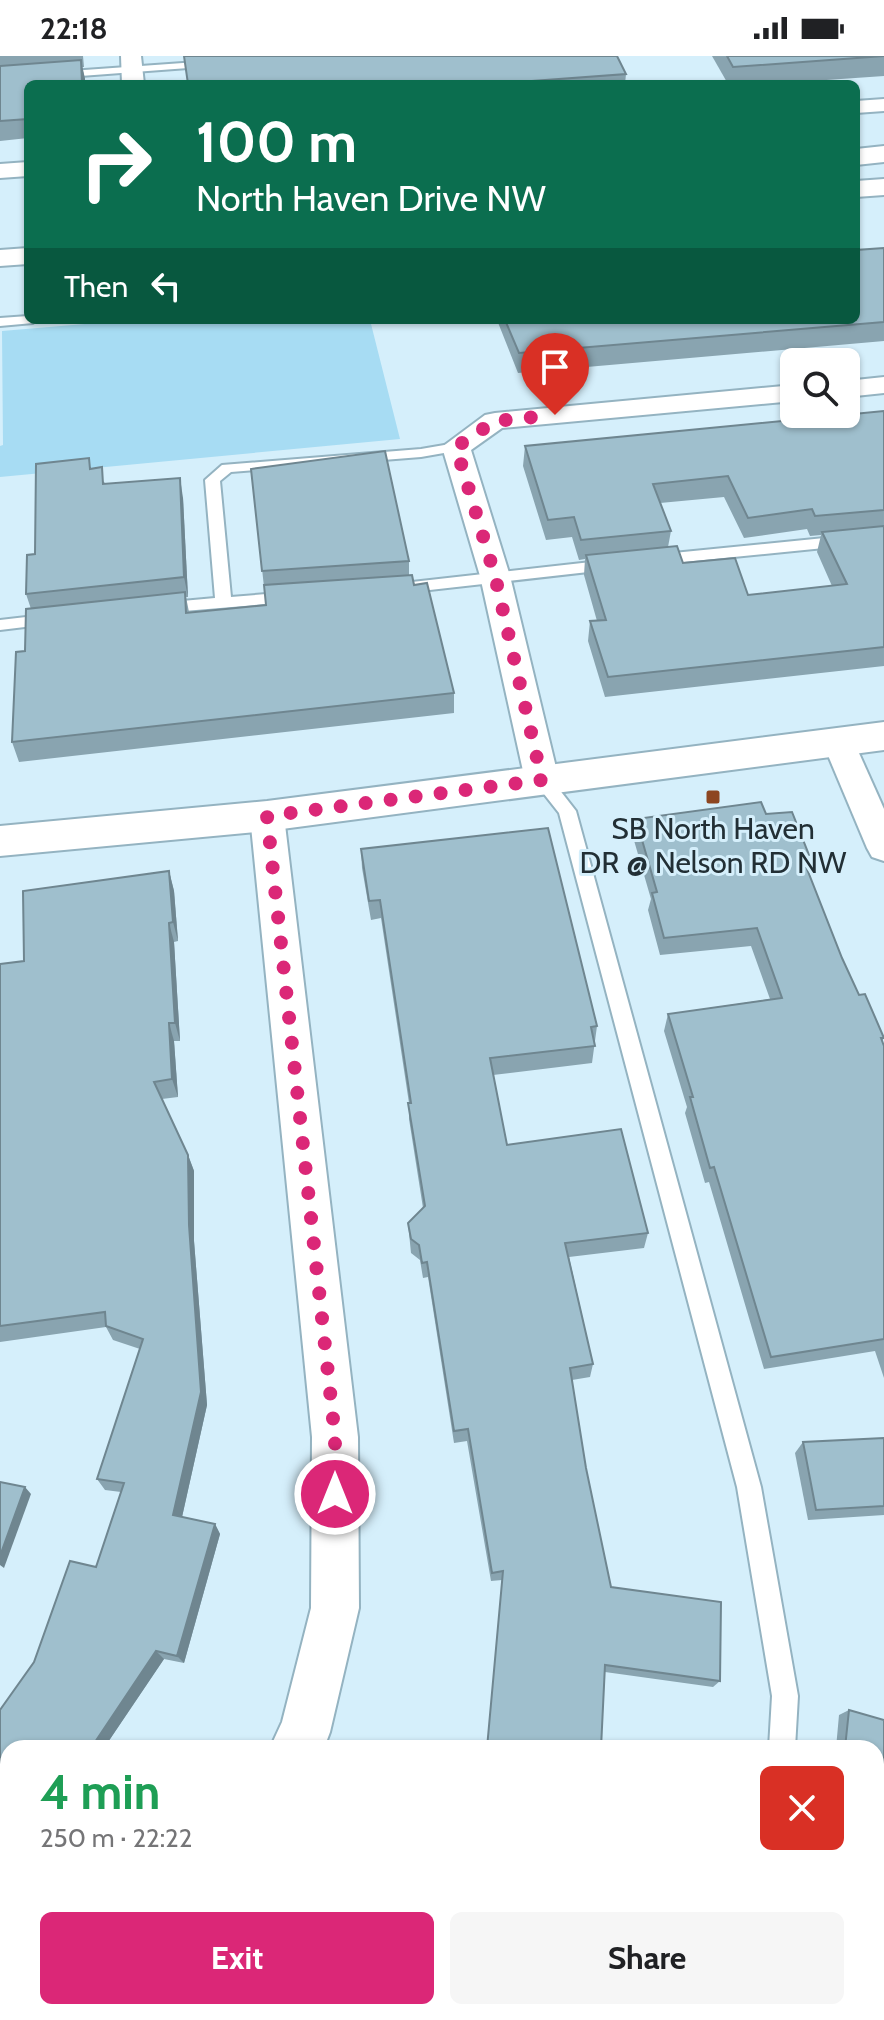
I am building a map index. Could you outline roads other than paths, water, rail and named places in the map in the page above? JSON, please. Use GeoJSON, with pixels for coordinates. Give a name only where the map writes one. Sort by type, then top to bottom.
{"type":"FeatureCollection","features":[{"type":"Feature","properties":{"kind":"street"},"geometry":{"type":"LineString","coordinates":[[860,107],[884,105]]}},
{"type":"Feature","properties":{"kind":"street"},"geometry":{"type":"LineString","coordinates":[[860,157],[884,154]]}},
{"type":"Feature","properties":{"kind":"street"},"geometry":{"type":"LineString","coordinates":[[0,171],[24,169]]}},
{"type":"Feature","properties":{"kind":"street"},"geometry":{"type":"LineString","coordinates":[[860,189],[884,187]]}},
{"type":"Feature","properties":{"kind":"street"},"geometry":{"type":"LineString","coordinates":[[0,258],[24,256]]}},
{"type":"Feature","properties":{"kind":"street"},"geometry":{"type":"LineString","coordinates":[[860,388],[884,385]]}},
{"type":"Feature","properties":{"kind":"street"},"geometry":{"type":"LineString","coordinates":[[542,780],[495,576],[456,447],[495,421],[780,394]]}},
{"type":"Feature","properties":{"kind":"street"},"geometry":{"type":"LineString","coordinates":[[0,841],[267,816],[884,736]]}},
{"type":"Feature","properties":{"kind":"street"},"geometry":{"type":"LineString","coordinates":[[838,741],[884,848]]}},
{"type":"Feature","properties":{"kind":"street"},"geometry":{"type":"LineString","coordinates":[[267,816],[335,1437],[335,1608],[305,1732],[300,1740]]}},
{"type":"Feature","properties":{"kind":"lane"},"geometry":{"type":"LineString","coordinates":[[0,79],[222,63]]}},
{"type":"Feature","properties":{"kind":"lane"},"geometry":{"type":"LineString","coordinates":[[0,322],[24,320]]}},
{"type":"Feature","properties":{"kind":"lane"},"geometry":{"type":"LineString","coordinates":[[223,601],[212,480],[227,468],[421,453],[456,447]]}},
{"type":"Feature","properties":{"kind":"lane"},"geometry":{"type":"LineString","coordinates":[[393,589],[455,585],[495,576],[884,537]]}},
{"type":"Feature","properties":{"kind":"lane"},"geometry":{"type":"LineString","coordinates":[[149,609],[300,596]]}},
{"type":"Feature","properties":{"kind":"lane"},"geometry":{"type":"LineString","coordinates":[[0,625],[74,617]]}},
{"type":"Feature","properties":{"kind":"lane"},"geometry":{"type":"LineString","coordinates":[[542,780],[567,811],[749,1487],[785,1696],[782,1740]]}},
{"type":"Feature","properties":{"kind":"place","name":"SB North Haven DR @ Nelson RD NW"},"geometry":{"type":"Point","coordinates":[713,797]}}]}
